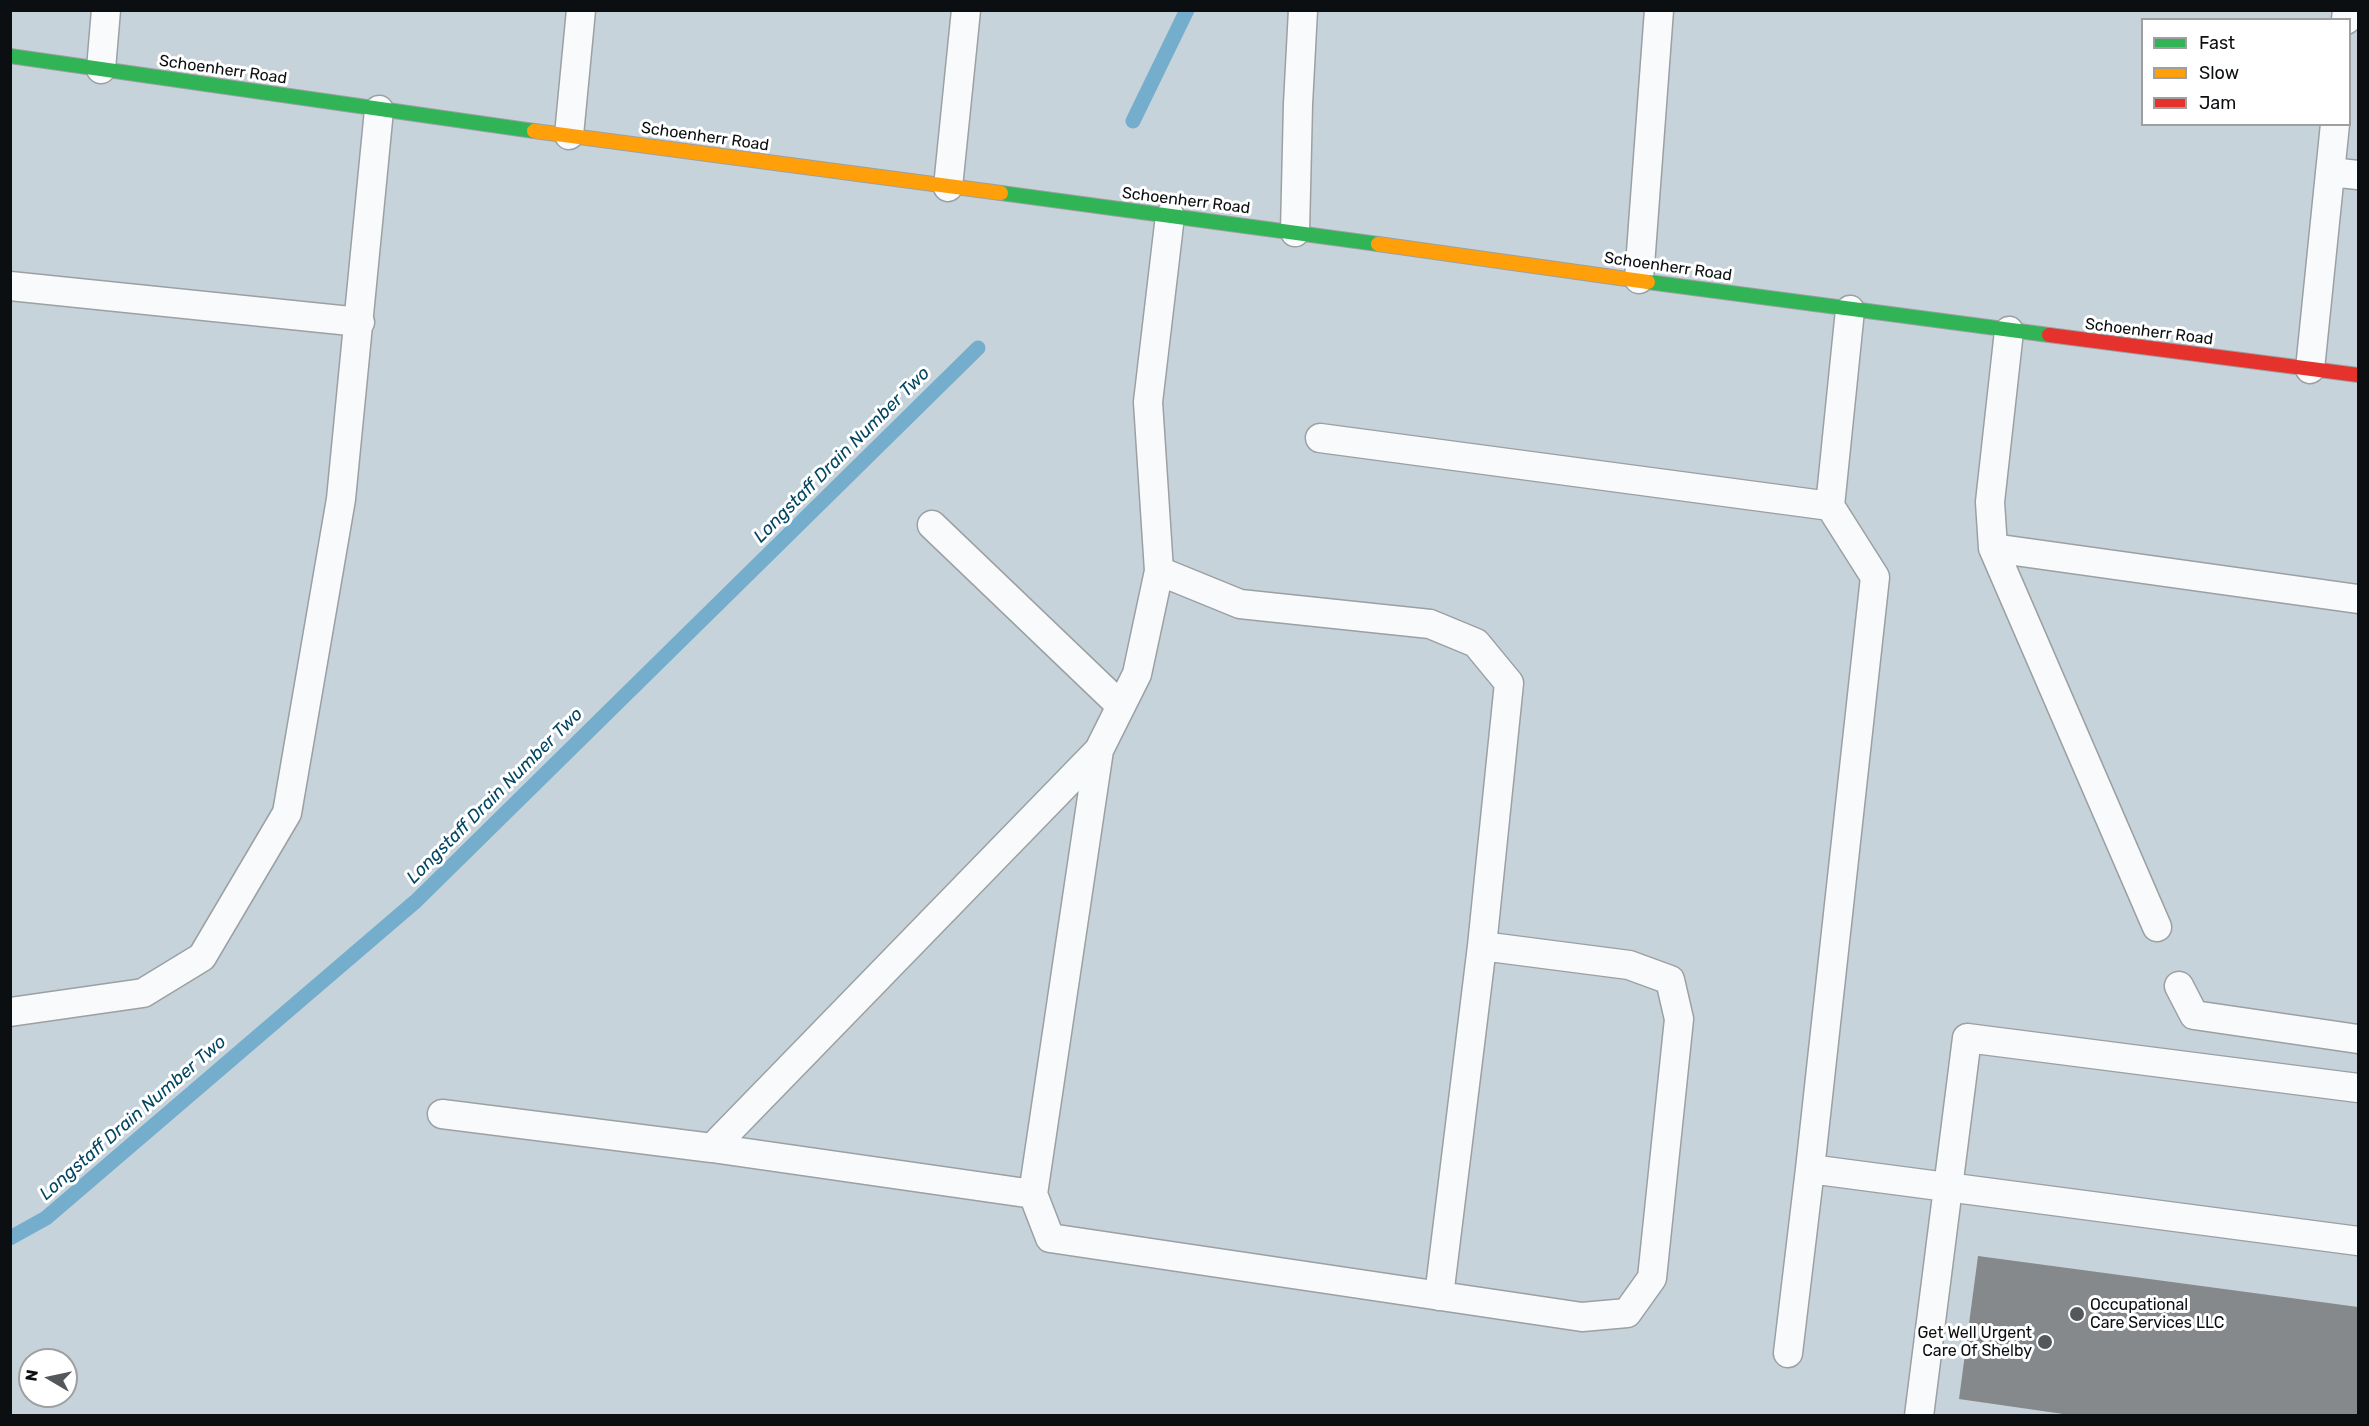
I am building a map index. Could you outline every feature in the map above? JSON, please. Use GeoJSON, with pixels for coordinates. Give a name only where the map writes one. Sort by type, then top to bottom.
{"type":"FeatureCollection","features":[{"type":"Feature","properties":{"kind":"street","name":"Schoenherr Road"},"geometry":{"type":"LineString","coordinates":[[10,56],[379,110],[1295,232],[1850,310],[2358,375]]}},
{"type":"Feature","properties":{"kind":"lane"},"geometry":{"type":"LineString","coordinates":[[101,69],[106,10]]}},
{"type":"Feature","properties":{"kind":"lane"},"geometry":{"type":"LineString","coordinates":[[569,135],[581,10]]}},
{"type":"Feature","properties":{"kind":"lane"},"geometry":{"type":"LineString","coordinates":[[948,187],[966,10]]}},
{"type":"Feature","properties":{"kind":"lane"},"geometry":{"type":"LineString","coordinates":[[1295,232],[1303,10]]}},
{"type":"Feature","properties":{"kind":"lane"},"geometry":{"type":"LineString","coordinates":[[1639,279],[1659,10]]}},
{"type":"Feature","properties":{"kind":"lane"},"geometry":{"type":"LineString","coordinates":[[10,1012],[143,993],[202,957],[287,813],[341,499],[379,110]]}},
{"type":"Feature","properties":{"kind":"lane"},"geometry":{"type":"LineString","coordinates":[[2310,369],[2335,126]]}},
{"type":"Feature","properties":{"kind":"lane"},"geometry":{"type":"LineString","coordinates":[[2330,172],[2358,175]]}},
{"type":"Feature","properties":{"kind":"lane"},"geometry":{"type":"LineString","coordinates":[[712,1148],[1099,750],[1137,674],[1160,571],[1148,402],[1170,216]]}},
{"type":"Feature","properties":{"kind":"lane"},"geometry":{"type":"LineString","coordinates":[[10,286],[360,322]]}},
{"type":"Feature","properties":{"kind":"lane"},"geometry":{"type":"LineString","coordinates":[[1788,1353],[1875,577],[1830,506],[1850,310]]}},
{"type":"Feature","properties":{"kind":"lane"},"geometry":{"type":"LineString","coordinates":[[2009,331],[1990,502],[1993,548],[2157,927]]}},
{"type":"Feature","properties":{"kind":"lane"},"geometry":{"type":"LineString","coordinates":[[1320,438],[1830,506]]}},
{"type":"Feature","properties":{"kind":"lane"},"geometry":{"type":"LineString","coordinates":[[932,525],[1121,706]]}},
{"type":"Feature","properties":{"kind":"lane"},"geometry":{"type":"LineString","coordinates":[[1993,548],[2358,599]]}},
{"type":"Feature","properties":{"kind":"lane"},"geometry":{"type":"LineString","coordinates":[[1160,571],[1240,604],[1430,624],[1476,643],[1509,683],[1482,945],[1440,1296]]}},
{"type":"Feature","properties":{"kind":"lane"},"geometry":{"type":"LineString","coordinates":[[1099,750],[1033,1194],[1050,1238],[1582,1317],[1627,1313],[1652,1278],[1679,1019],[1670,980],[1629,965],[1482,945]]}},
{"type":"Feature","properties":{"kind":"lane"},"geometry":{"type":"LineString","coordinates":[[2179,986],[2194,1015],[2358,1039]]}},
{"type":"Feature","properties":{"kind":"lane"},"geometry":{"type":"LineString","coordinates":[[1919,1416],[1967,1038],[2358,1088]]}},
{"type":"Feature","properties":{"kind":"lane"},"geometry":{"type":"LineString","coordinates":[[442,1114],[712,1148],[1033,1194]]}},
{"type":"Feature","properties":{"kind":"lane"},"geometry":{"type":"LineString","coordinates":[[1810,1168],[2358,1241]]}},
{"type":"Feature","properties":{"kind":"shaded area"},"geometry":{"type":"Polygon","coordinates":[[[11,11],[2358,11],[2358,1415],[11,1415],[11,11]]]}},
{"type":"Feature","properties":{"kind":"building"},"geometry":{"type":"Polygon","coordinates":[[[1978,1256],[2358,1307],[2358,1416],[2077,1416],[1959,1399],[1978,1256]]]}},
{"type":"Feature","properties":{"kind":"waterway","name":"Longstaff Drain Number Two"},"geometry":{"type":"LineString","coordinates":[[1133,121],[1187,10]]}},
{"type":"Feature","properties":{"kind":"waterway","name":"Longstaff Drain Number Two"},"geometry":{"type":"LineString","coordinates":[[10,1238],[46,1218],[416,901],[978,348]]}},
{"type":"Feature","properties":{"kind":"traffic: fast"},"geometry":{"type":"LineString","coordinates":[[10,56],[534,131]]}},
{"type":"Feature","properties":{"kind":"traffic: fast"},"geometry":{"type":"LineString","coordinates":[[1001,193],[1378,244]]}},
{"type":"Feature","properties":{"kind":"traffic: fast"},"geometry":{"type":"LineString","coordinates":[[1648,282],[2049,335]]}},
{"type":"Feature","properties":{"kind":"traffic: slow"},"geometry":{"type":"LineString","coordinates":[[534,131],[1001,193]]}},
{"type":"Feature","properties":{"kind":"traffic: slow"},"geometry":{"type":"LineString","coordinates":[[1378,244],[1648,282]]}},
{"type":"Feature","properties":{"kind":"traffic: jam"},"geometry":{"type":"LineString","coordinates":[[2049,335],[2358,375]]}},
{"type":"Feature","properties":{"kind":"place","name":"Occupational Care Services LLC"},"geometry":{"type":"Point","coordinates":[2077,1314]}},
{"type":"Feature","properties":{"kind":"place","name":"Get Well Urgent Care Of Shelby"},"geometry":{"type":"Point","coordinates":[2045,1342]}}]}
